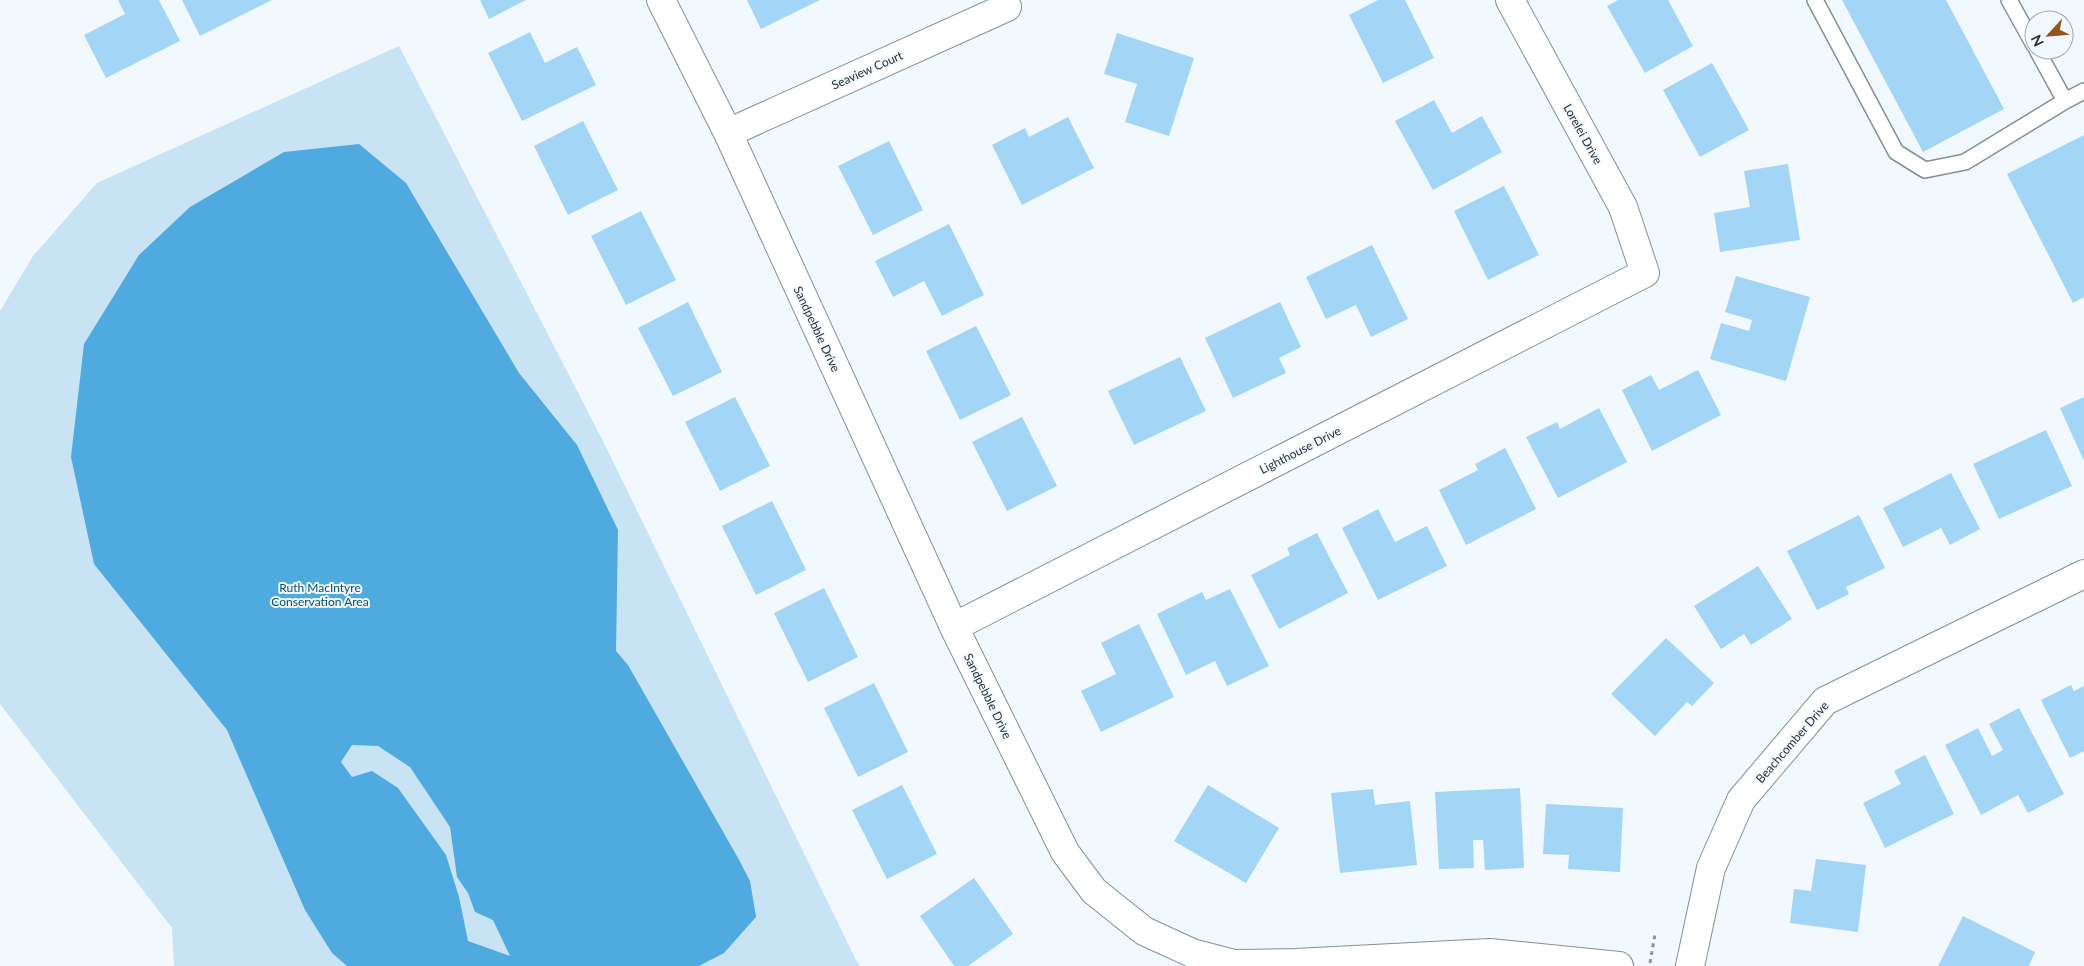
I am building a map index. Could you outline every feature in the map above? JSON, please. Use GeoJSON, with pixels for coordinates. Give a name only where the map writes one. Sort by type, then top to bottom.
{"type":"FeatureCollection","features":[{"type":"Feature","properties":{"kind":"street","name":"Sandpebble Drive"},"geometry":{"type":"LineString","coordinates":[[661,0],[728,133],[954,627],[1065,852],[1094,891],[1144,931],[1192,953],[1234,964],[1296,964],[1490,953],[1620,966]]}},
{"type":"Feature","properties":{"kind":"street","name":"Lorelei Drive"},"geometry":{"type":"LineString","coordinates":[[1510,0],[1622,207],[1645,273]]}},
{"type":"Feature","properties":{"kind":"street","name":"Seaview Court"},"geometry":{"type":"LineString","coordinates":[[728,133],[1007,7]]}},
{"type":"Feature","properties":{"kind":"street","name":"Lighthouse Drive"},"geometry":{"type":"LineString","coordinates":[[954,627],[1645,273]]}},
{"type":"Feature","properties":{"kind":"street","name":"Beachcomber Drive"},"geometry":{"type":"LineString","coordinates":[[1690,966],[1711,868],[1741,800],[1825,702],[2084,574]]}},
{"type":"Feature","properties":{"kind":"lane"},"geometry":{"type":"LineString","coordinates":[[1815,0],[1896,152],[1925,170],[1965,162],[2084,91]]}},
{"type":"Feature","properties":{"kind":"lane"},"geometry":{"type":"LineString","coordinates":[[2009,0],[2024,27]]}},
{"type":"Feature","properties":{"kind":"lane"},"geometry":{"type":"LineString","coordinates":[[2042,60],[2065,101]]}},
{"type":"Feature","properties":{"kind":"path"},"geometry":{"type":"LineString","coordinates":[[1650,966],[1655,934]]}},
{"type":"Feature","properties":{"kind":"green space","name":"Ruth MacIntyre Conservation Area"},"geometry":{"type":"Polygon","coordinates":[[[399,46],[605,445],[860,966],[174,966],[172,928],[0,704],[0,311],[33,256],[97,183],[399,46]]]}},
{"type":"Feature","properties":{"kind":"water","name":"Ruth MacIntyre Conservation Area"},"geometry":{"type":"Polygon","coordinates":[[[359,144],[406,183],[519,373],[577,445],[618,530],[616,651],[628,665],[750,881],[756,917],[724,953],[699,966],[347,966],[332,953],[305,910],[227,730],[94,564],[71,457],[84,344],[139,255],[190,207],[284,152],[359,144]],[[352,745],[341,762],[352,777],[372,771],[398,788],[446,855],[459,897],[468,941],[510,956],[493,920],[475,912],[468,893],[457,877],[450,827],[410,767],[378,746],[352,745]]]}},
{"type":"Feature","properties":{"kind":"building"},"geometry":{"type":"Polygon","coordinates":[[[118,0],[159,0],[180,41],[106,78],[84,35],[125,14],[118,0]]]}},
{"type":"Feature","properties":{"kind":"building"},"geometry":{"type":"Polygon","coordinates":[[[182,0],[272,0],[200,36],[182,0]]]}},
{"type":"Feature","properties":{"kind":"building"},"geometry":{"type":"Polygon","coordinates":[[[480,0],[526,0],[489,19],[480,0]]]}},
{"type":"Feature","properties":{"kind":"building"},"geometry":{"type":"Polygon","coordinates":[[[747,0],[820,0],[761,29],[747,0]]]}},
{"type":"Feature","properties":{"kind":"building"},"geometry":{"type":"Polygon","coordinates":[[[1378,0],[1405,0],[1434,58],[1383,83],[1349,15],[1378,0]]]}},
{"type":"Feature","properties":{"kind":"building"},"geometry":{"type":"Polygon","coordinates":[[[1618,0],[1668,0],[1693,46],[1645,73],[1607,6],[1618,0]]]}},
{"type":"Feature","properties":{"kind":"building"},"geometry":{"type":"Polygon","coordinates":[[[1842,0],[1946,0],[2004,109],[1923,152],[1842,0]]]}},
{"type":"Feature","properties":{"kind":"building"},"geometry":{"type":"Polygon","coordinates":[[[530,32],[545,63],[577,47],[596,85],[522,121],[488,53],[530,32]]]}},
{"type":"Feature","properties":{"kind":"building"},"geometry":{"type":"Polygon","coordinates":[[[1117,33],[1194,58],[1169,136],[1125,122],[1137,84],[1104,74],[1117,33]]]}},
{"type":"Feature","properties":{"kind":"building"},"geometry":{"type":"Polygon","coordinates":[[[1712,63],[1749,130],[1700,157],[1663,90],[1712,63]]]}},
{"type":"Feature","properties":{"kind":"building"},"geometry":{"type":"Polygon","coordinates":[[[1434,100],[1452,133],[1482,116],[1502,152],[1433,190],[1395,121],[1434,100]]]}},
{"type":"Feature","properties":{"kind":"building"},"geometry":{"type":"Polygon","coordinates":[[[1068,117],[1094,168],[1022,205],[992,145],[1025,128],[1029,137],[1068,117]]]}},
{"type":"Feature","properties":{"kind":"building"},"geometry":{"type":"Polygon","coordinates":[[[583,121],[618,190],[568,215],[534,146],[583,121]]]}},
{"type":"Feature","properties":{"kind":"building"},"geometry":{"type":"Polygon","coordinates":[[[2084,135],[2084,297],[2073,303],[2007,174],[2084,135]]]}},
{"type":"Feature","properties":{"kind":"building"},"geometry":{"type":"Polygon","coordinates":[[[889,141],[923,210],[873,235],[838,166],[889,141]]]}},
{"type":"Feature","properties":{"kind":"building"},"geometry":{"type":"Polygon","coordinates":[[[1788,164],[1800,240],[1720,252],[1714,213],[1750,207],[1744,171],[1788,164]]]}},
{"type":"Feature","properties":{"kind":"building"},"geometry":{"type":"Polygon","coordinates":[[[1504,186],[1539,255],[1488,280],[1454,211],[1504,186]]]}},
{"type":"Feature","properties":{"kind":"building"},"geometry":{"type":"Polygon","coordinates":[[[641,211],[676,280],[626,305],[591,236],[641,211]]]}},
{"type":"Feature","properties":{"kind":"building"},"geometry":{"type":"Polygon","coordinates":[[[949,224],[984,295],[942,316],[924,281],[893,297],[875,261],[949,224]]]}},
{"type":"Feature","properties":{"kind":"building"},"geometry":{"type":"Polygon","coordinates":[[[1372,245],[1408,319],[1371,337],[1356,305],[1326,319],[1306,277],[1372,245]]]}},
{"type":"Feature","properties":{"kind":"building"},"geometry":{"type":"Polygon","coordinates":[[[1736,276],[1810,297],[1786,381],[1710,359],[1721,323],[1749,331],[1752,320],[1725,312],[1736,276]]]}},
{"type":"Feature","properties":{"kind":"building"},"geometry":{"type":"Polygon","coordinates":[[[688,302],[722,372],[673,396],[638,328],[688,302]]]}},
{"type":"Feature","properties":{"kind":"building"},"geometry":{"type":"Polygon","coordinates":[[[1280,302],[1301,347],[1279,358],[1286,373],[1233,398],[1205,338],[1280,302]]]}},
{"type":"Feature","properties":{"kind":"building"},"geometry":{"type":"Polygon","coordinates":[[[976,326],[1011,395],[960,420],[926,351],[976,326]]]}},
{"type":"Feature","properties":{"kind":"building"},"geometry":{"type":"Polygon","coordinates":[[[1180,357],[1206,411],[1134,445],[1108,391],[1180,357]]]}},
{"type":"Feature","properties":{"kind":"building"},"geometry":{"type":"Polygon","coordinates":[[[1698,370],[1721,415],[1652,451],[1622,390],[1651,375],[1659,390],[1698,370]]]}},
{"type":"Feature","properties":{"kind":"building"},"geometry":{"type":"Polygon","coordinates":[[[735,397],[770,466],[720,491],[685,422],[735,397]]]}},
{"type":"Feature","properties":{"kind":"building"},"geometry":{"type":"Polygon","coordinates":[[[2084,397],[2084,461],[2060,408],[2084,397]]]}},
{"type":"Feature","properties":{"kind":"building"},"geometry":{"type":"Polygon","coordinates":[[[1599,408],[1627,462],[1558,498],[1526,437],[1557,422],[1560,429],[1599,408]]]}},
{"type":"Feature","properties":{"kind":"building"},"geometry":{"type":"Polygon","coordinates":[[[1022,417],[1057,486],[1007,511],[972,442],[1022,417]]]}},
{"type":"Feature","properties":{"kind":"building"},"geometry":{"type":"Polygon","coordinates":[[[2046,430],[2072,486],[1999,519],[1973,464],[2046,430]]]}},
{"type":"Feature","properties":{"kind":"building"},"geometry":{"type":"Polygon","coordinates":[[[1505,448],[1536,509],[1466,545],[1439,490],[1478,470],[1475,464],[1505,448]]]}},
{"type":"Feature","properties":{"kind":"building"},"geometry":{"type":"Polygon","coordinates":[[[1951,473],[1980,529],[1950,545],[1941,528],[1903,547],[1883,508],[1951,473]]]}},
{"type":"Feature","properties":{"kind":"building"},"geometry":{"type":"Polygon","coordinates":[[[772,501],[806,570],[756,595],[722,526],[772,501]]]}},
{"type":"Feature","properties":{"kind":"building"},"geometry":{"type":"Polygon","coordinates":[[[1378,509],[1395,542],[1427,526],[1447,566],[1378,600],[1342,528],[1378,509]]]}},
{"type":"Feature","properties":{"kind":"building"},"geometry":{"type":"Polygon","coordinates":[[[1859,515],[1885,568],[1846,587],[1849,594],[1817,610],[1787,551],[1859,515]]]}},
{"type":"Feature","properties":{"kind":"building"},"geometry":{"type":"Polygon","coordinates":[[[1317,533],[1348,593],[1279,629],[1251,575],[1290,555],[1287,548],[1317,533]]]}},
{"type":"Feature","properties":{"kind":"building"},"geometry":{"type":"Polygon","coordinates":[[[1758,566],[1792,619],[1751,645],[1744,634],[1721,649],[1694,606],[1758,566]]]}},
{"type":"Feature","properties":{"kind":"building"},"geometry":{"type":"Polygon","coordinates":[[[824,588],[858,657],[808,682],[774,613],[824,588]]]}},
{"type":"Feature","properties":{"kind":"building"},"geometry":{"type":"Polygon","coordinates":[[[1230,589],[1269,666],[1227,686],[1215,661],[1186,675],[1157,614],[1202,592],[1206,600],[1230,589]]]}},
{"type":"Feature","properties":{"kind":"building"},"geometry":{"type":"Polygon","coordinates":[[[1139,624],[1174,697],[1101,732],[1081,691],[1116,674],[1101,643],[1139,624]]]}},
{"type":"Feature","properties":{"kind":"building"},"geometry":{"type":"Polygon","coordinates":[[[1666,638],[1714,683],[1692,706],[1687,702],[1655,736],[1611,694],[1666,638]]]}},
{"type":"Feature","properties":{"kind":"building"},"geometry":{"type":"Polygon","coordinates":[[[874,683],[908,752],[858,777],[824,708],[874,683]]]}},
{"type":"Feature","properties":{"kind":"building"},"geometry":{"type":"Polygon","coordinates":[[[2071,685],[2074,691],[2084,686],[2084,751],[2070,758],[2041,700],[2071,685]]]}},
{"type":"Feature","properties":{"kind":"building"},"geometry":{"type":"Polygon","coordinates":[[[2019,708],[2064,794],[2028,813],[2018,795],[1981,815],[1945,745],[1978,728],[1992,756],[2003,750],[1989,724],[2019,708]]]}},
{"type":"Feature","properties":{"kind":"building"},"geometry":{"type":"Polygon","coordinates":[[[1925,755],[1954,814],[1885,848],[1863,803],[1901,784],[1894,771],[1925,755]]]}},
{"type":"Feature","properties":{"kind":"building"},"geometry":{"type":"Polygon","coordinates":[[[902,785],[937,854],[887,879],[852,810],[902,785]]]}},
{"type":"Feature","properties":{"kind":"building"},"geometry":{"type":"Polygon","coordinates":[[[1208,785],[1279,828],[1246,883],[1174,841],[1208,785]]]}},
{"type":"Feature","properties":{"kind":"building"},"geometry":{"type":"Polygon","coordinates":[[[1520,788],[1524,868],[1485,870],[1483,840],[1473,840],[1474,868],[1439,869],[1435,792],[1520,788]]]}},
{"type":"Feature","properties":{"kind":"building"},"geometry":{"type":"Polygon","coordinates":[[[1373,789],[1375,805],[1410,801],[1417,865],[1340,873],[1331,793],[1373,789]]]}},
{"type":"Feature","properties":{"kind":"building"},"geometry":{"type":"Polygon","coordinates":[[[1546,804],[1623,808],[1620,872],[1568,869],[1569,855],[1543,854],[1546,804]]]}},
{"type":"Feature","properties":{"kind":"building"},"geometry":{"type":"Polygon","coordinates":[[[1816,859],[1866,865],[1858,932],[1790,923],[1794,889],[1811,891],[1816,859]]]}},
{"type":"Feature","properties":{"kind":"building"},"geometry":{"type":"Polygon","coordinates":[[[974,878],[1013,934],[968,966],[954,966],[920,916],[974,878]]]}},
{"type":"Feature","properties":{"kind":"building"},"geometry":{"type":"Polygon","coordinates":[[[1963,916],[2035,952],[2029,966],[1938,966],[1963,916]]]}}]}
